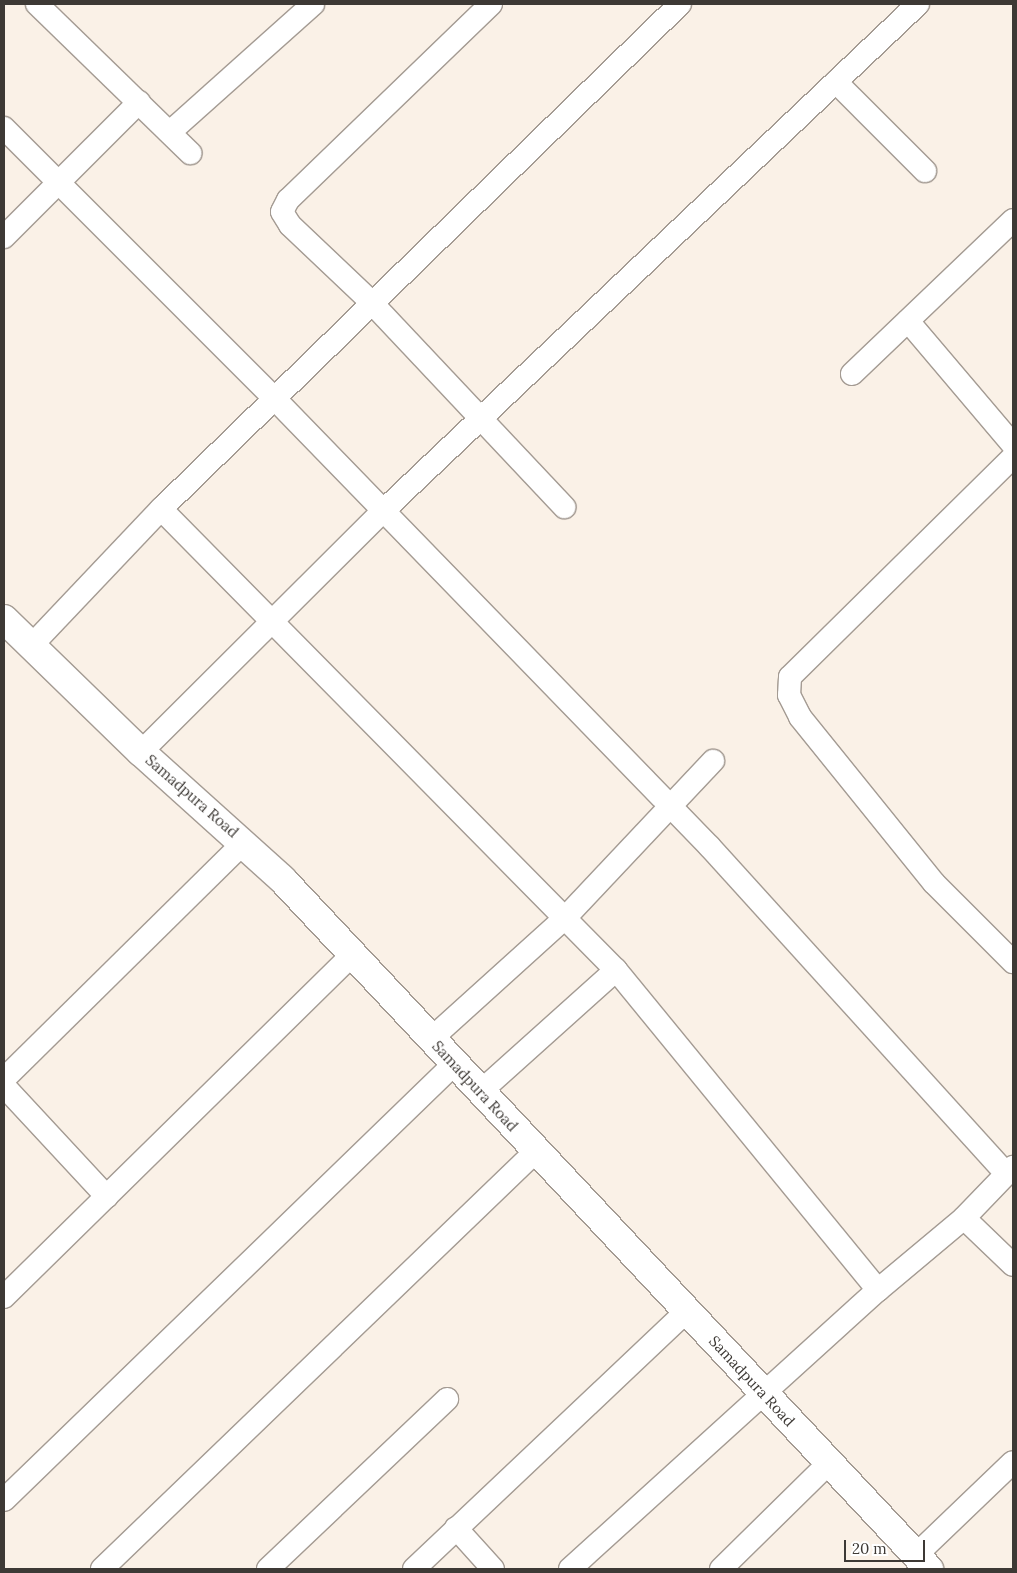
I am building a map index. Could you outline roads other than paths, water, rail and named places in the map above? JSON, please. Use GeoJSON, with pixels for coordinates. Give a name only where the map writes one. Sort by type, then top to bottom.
{"type":"FeatureCollection","features":[{"type":"Feature","properties":{"kind":"street"},"geometry":{"type":"LineString","coordinates":[[37,4],[190,153]]}},
{"type":"Feature","properties":{"kind":"street"},"geometry":{"type":"LineString","coordinates":[[170,132],[313,4]]}},
{"type":"Feature","properties":{"kind":"street"},"geometry":{"type":"LineString","coordinates":[[491,4],[288,200],[282,212],[290,225],[371,302],[564,507]]}},
{"type":"Feature","properties":{"kind":"street"},"geometry":{"type":"LineString","coordinates":[[31,646],[161,510],[371,302],[680,4]]}},
{"type":"Feature","properties":{"kind":"street"},"geometry":{"type":"LineString","coordinates":[[141,752],[270,620],[383,511],[918,4]]}},
{"type":"Feature","properties":{"kind":"street"},"geometry":{"type":"LineString","coordinates":[[836,82],[925,171]]}},
{"type":"Feature","properties":{"kind":"street"},"geometry":{"type":"LineString","coordinates":[[4,237],[139,102]]}},
{"type":"Feature","properties":{"kind":"street"},"geometry":{"type":"LineString","coordinates":[[4,128],[274,398],[710,847],[1010,1170],[964,1218],[878,1290],[570,1569]]}},
{"type":"Feature","properties":{"kind":"street"},"geometry":{"type":"LineString","coordinates":[[852,374],[1013,220]]}},
{"type":"Feature","properties":{"kind":"street"},"geometry":{"type":"LineString","coordinates":[[908,321],[1013,445]]}},
{"type":"Feature","properties":{"kind":"street"},"geometry":{"type":"LineString","coordinates":[[1013,457],[790,678],[788,695],[800,717],[934,882],[1013,962]]}},
{"type":"Feature","properties":{"kind":"street"},"geometry":{"type":"LineString","coordinates":[[161,510],[616,970],[878,1290]]}},
{"type":"Feature","properties":{"kind":"street","name":"Samadpura Road"},"geometry":{"type":"LineString","coordinates":[[4,619],[141,752],[244,842],[923,1562]]}},
{"type":"Feature","properties":{"kind":"street"},"geometry":{"type":"LineString","coordinates":[[431,1039],[565,918],[713,761]]}},
{"type":"Feature","properties":{"kind":"street"},"geometry":{"type":"LineString","coordinates":[[4,1079],[244,842]]}},
{"type":"Feature","properties":{"kind":"street"},"geometry":{"type":"LineString","coordinates":[[4,1297],[352,955]]}},
{"type":"Feature","properties":{"kind":"street"},"geometry":{"type":"LineString","coordinates":[[480,1092],[616,970]]}},
{"type":"Feature","properties":{"kind":"street"},"geometry":{"type":"LineString","coordinates":[[4,1500],[454,1064]]}},
{"type":"Feature","properties":{"kind":"street"},"geometry":{"type":"LineString","coordinates":[[4,1086],[107,1197]]}},
{"type":"Feature","properties":{"kind":"street"},"geometry":{"type":"LineString","coordinates":[[102,1569],[536,1151]]}},
{"type":"Feature","properties":{"kind":"street"},"geometry":{"type":"LineString","coordinates":[[964,1218],[1013,1265]]}},
{"type":"Feature","properties":{"kind":"street"},"geometry":{"type":"LineString","coordinates":[[414,1569],[686,1312]]}},
{"type":"Feature","properties":{"kind":"street"},"geometry":{"type":"LineString","coordinates":[[268,1569],[447,1399]]}},
{"type":"Feature","properties":{"kind":"street"},"geometry":{"type":"LineString","coordinates":[[923,1562],[1013,1462]]}},
{"type":"Feature","properties":{"kind":"street"},"geometry":{"type":"LineString","coordinates":[[721,1569],[829,1463]]}},
{"type":"Feature","properties":{"kind":"street"},"geometry":{"type":"LineString","coordinates":[[456,1528],[494,1569]]}}]}
